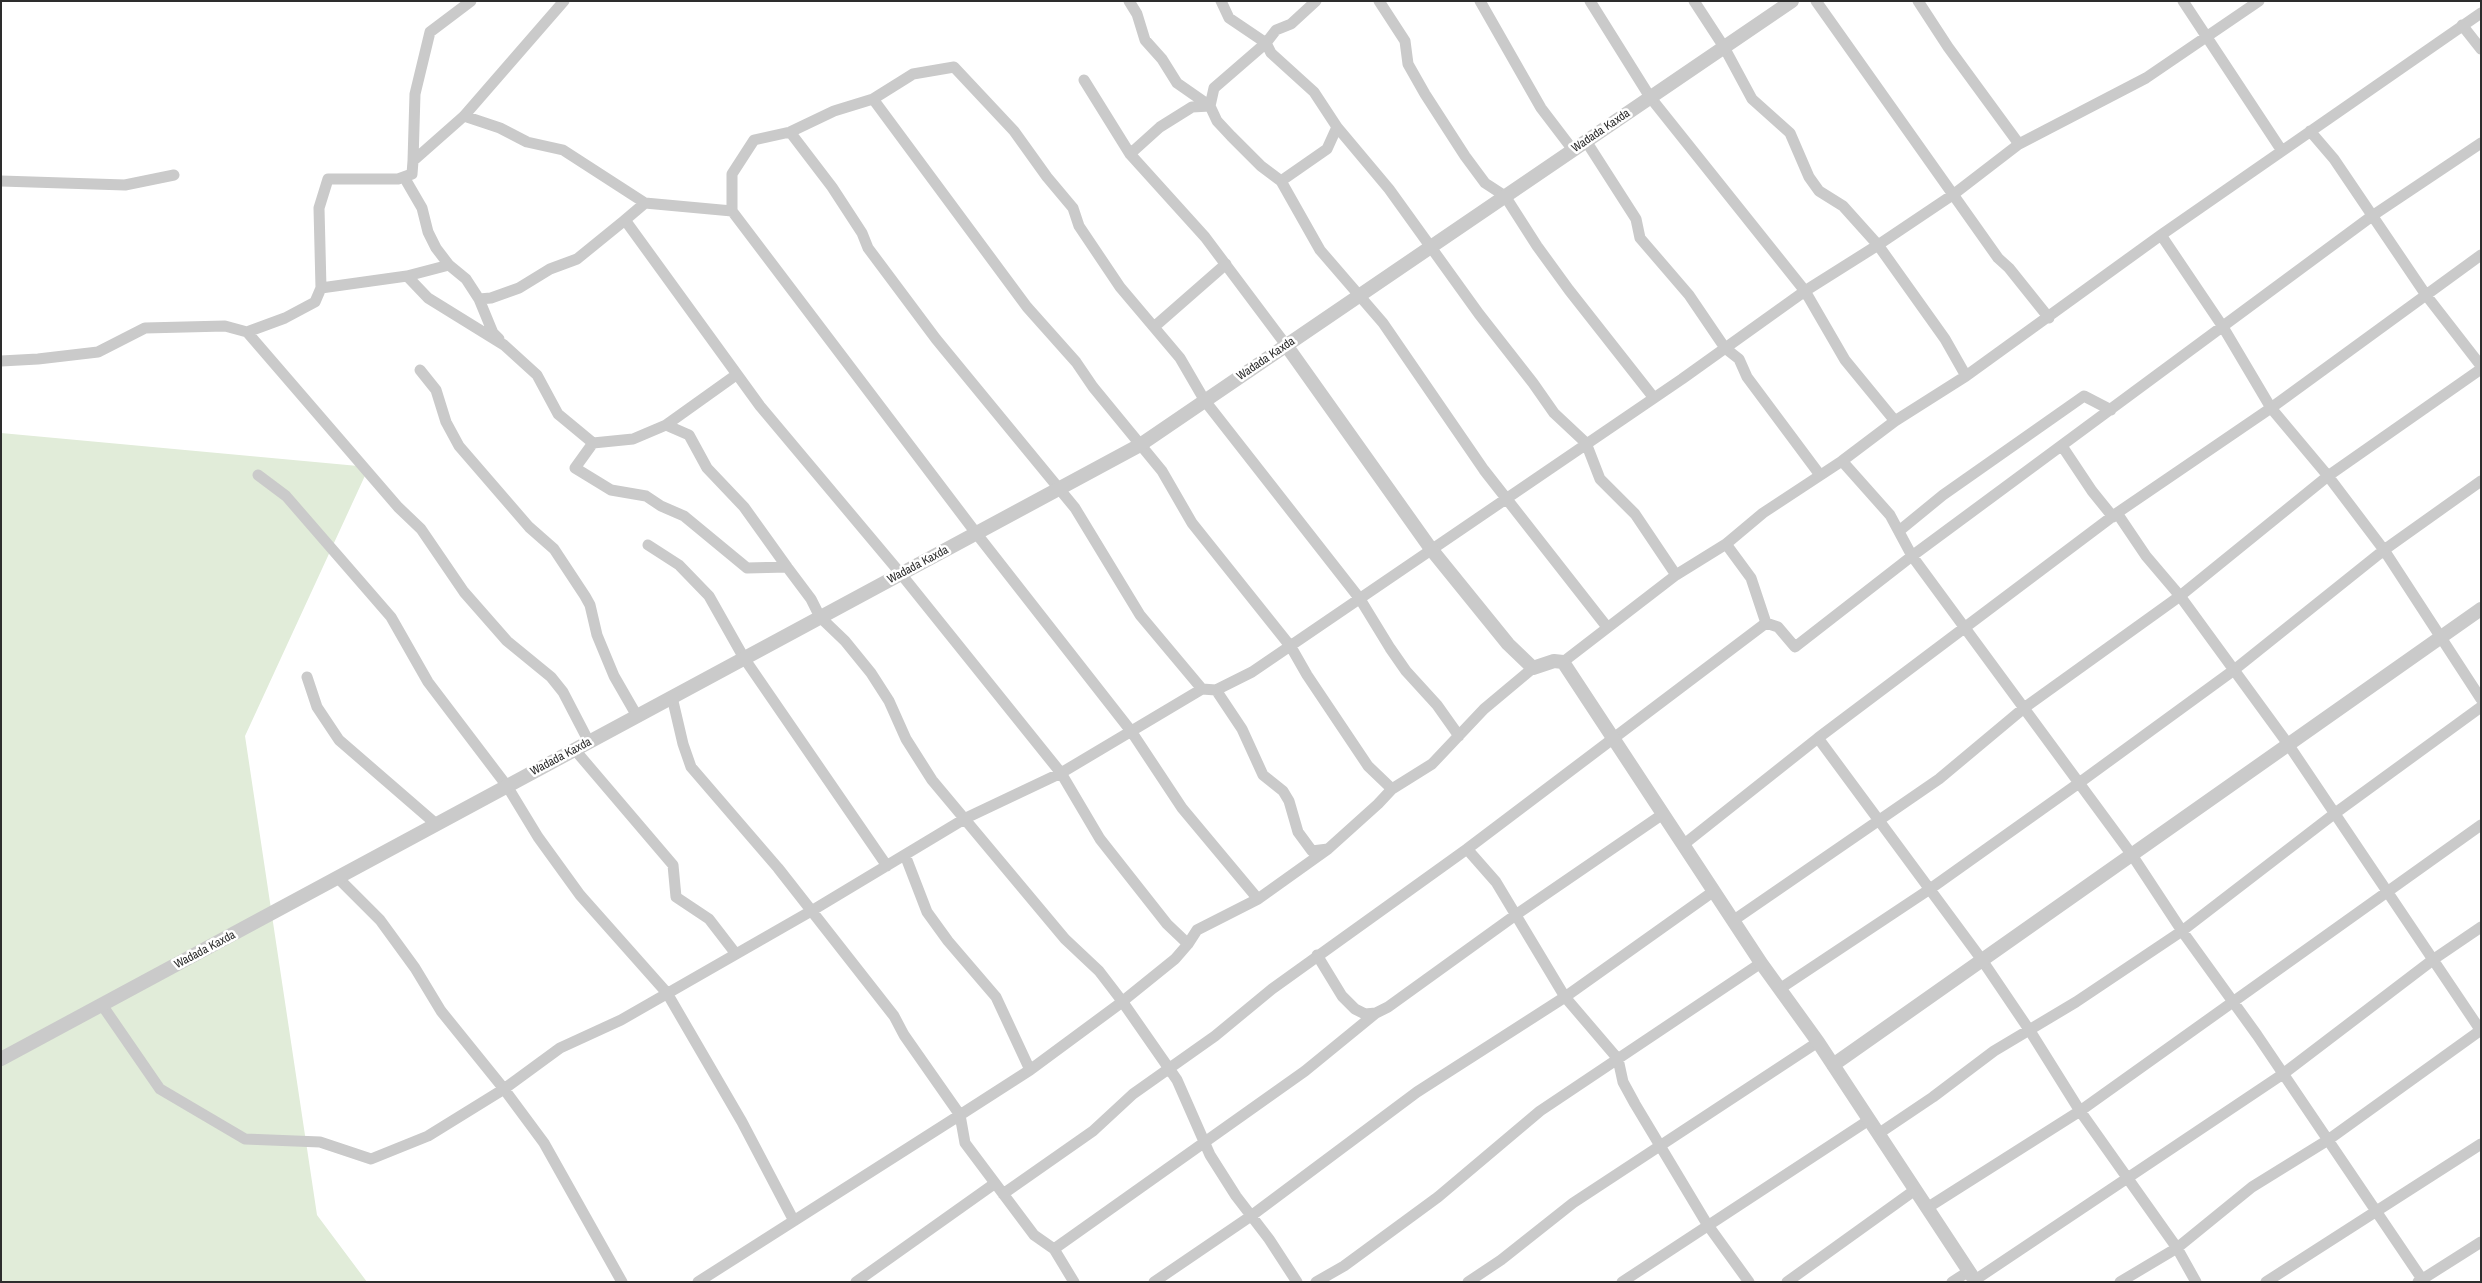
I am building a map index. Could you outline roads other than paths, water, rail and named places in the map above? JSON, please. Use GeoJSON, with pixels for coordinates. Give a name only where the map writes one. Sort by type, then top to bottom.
{"type":"FeatureCollection","features":[{"type":"Feature","properties":{"kind":"street"},"geometry":{"type":"LineString","coordinates":[[248,332],[285,318],[315,302],[321,288],[319,208],[328,179],[398,179],[412,174],[414,94],[430,32],[471,1]]}},
{"type":"Feature","properties":{"kind":"street"},"geometry":{"type":"LineString","coordinates":[[413,161],[464,116],[564,1]]}},
{"type":"Feature","properties":{"kind":"street"},"geometry":{"type":"LineString","coordinates":[[1129,1],[1137,14],[1145,40],[1162,59],[1177,83],[1210,106],[1217,121],[1231,136],[1261,166],[1281,182],[1320,250],[1383,323],[1451,425],[1607,627]]}},
{"type":"Feature","properties":{"kind":"street"},"geometry":{"type":"LineString","coordinates":[[1221,1],[1230,18],[1266,43],[1271,52],[1314,92],[1337,128],[1389,189],[1554,413],[1586,444],[1600,479],[1635,514],[1676,575]]}},
{"type":"Feature","properties":{"kind":"street"},"geometry":{"type":"LineString","coordinates":[[1210,106],[1214,88],[1266,43],[1276,30],[1292,24],[1316,1]]}},
{"type":"Feature","properties":{"kind":"street"},"geometry":{"type":"LineString","coordinates":[[1379,1],[1405,41],[1408,64],[1425,94],[1485,183],[1505,196],[1558,275],[1654,398]]}},
{"type":"Feature","properties":{"kind":"street"},"geometry":{"type":"LineString","coordinates":[[1480,1],[1540,108],[1573,150]]}},
{"type":"Feature","properties":{"kind":"street"},"geometry":{"type":"LineString","coordinates":[[1590,1],[1650,97],[1805,291],[1846,360],[1895,420]]}},
{"type":"Feature","properties":{"kind":"street"},"geometry":{"type":"LineString","coordinates":[[1694,1],[1724,47],[1752,99],[1790,133],[1809,177],[1819,191],[1843,206],[1878,246],[1898,277],[1936,326],[1966,376]]}},
{"type":"Feature","properties":{"kind":"street","name":"Wadada Kaxda"},"geometry":{"type":"LineString","coordinates":[[1,1059],[1140,445],[1792,1]]}},
{"type":"Feature","properties":{"kind":"street"},"geometry":{"type":"LineString","coordinates":[[1816,1],[1998,258],[2009,268],[2049,318]]}},
{"type":"Feature","properties":{"kind":"street"},"geometry":{"type":"LineString","coordinates":[[1918,1],[1948,47],[2019,144]]}},
{"type":"Feature","properties":{"kind":"street"},"geometry":{"type":"LineString","coordinates":[[2183,1],[2282,151]]}},
{"type":"Feature","properties":{"kind":"street"},"geometry":{"type":"LineString","coordinates":[[102,1005],[160,1089],[245,1139],[320,1142],[371,1159],[428,1136],[504,1089],[560,1048],[621,1020],[813,910],[966,818],[1061,773],[1202,690],[1216,690],[1252,672],[1654,398],[1805,291],[1878,246],[1954,194],[2019,144],[2146,78],[2259,1]]}},
{"type":"Feature","properties":{"kind":"street"},"geometry":{"type":"LineString","coordinates":[[698,1282],[1030,1070],[1175,959],[1197,930],[1258,899],[1328,850],[1392,789],[1432,764],[1484,709],[1533,668],[1554,661],[1563,662],[1676,575],[1726,544],[1763,513],[1842,461],[1895,420],[1966,376],[2049,318],[2160,235],[2462,24],[2481,13]]}},
{"type":"Feature","properties":{"kind":"street"},"geometry":{"type":"LineString","coordinates":[[2462,24],[2481,49]]}},
{"type":"Feature","properties":{"kind":"street"},"geometry":{"type":"LineString","coordinates":[[1258,899],[1182,808],[1131,731],[976,533],[732,211],[732,174],[754,140],[790,132],[834,111],[872,99],[913,74],[954,67],[1014,131],[1047,177],[1073,208],[1079,226],[1120,287],[1180,358],[1205,401],[1360,598],[1406,672],[1437,705],[1459,736]]}},
{"type":"Feature","properties":{"kind":"street"},"geometry":{"type":"LineString","coordinates":[[1084,80],[1130,154],[1181,210],[1226,264],[1431,549],[1508,644],[1533,668]]}},
{"type":"Feature","properties":{"kind":"street"},"geometry":{"type":"LineString","coordinates":[[872,99],[1027,307],[1076,362],[1162,471],[1192,523],[1291,647],[1307,675],[1368,766],[1392,789]]}},
{"type":"Feature","properties":{"kind":"street"},"geometry":{"type":"LineString","coordinates":[[1130,154],[1160,127],[1192,107],[1210,106]]}},
{"type":"Feature","properties":{"kind":"street"},"geometry":{"type":"LineString","coordinates":[[464,116],[500,128],[527,142],[563,150],[645,203],[732,211]]}},
{"type":"Feature","properties":{"kind":"street"},"geometry":{"type":"LineString","coordinates":[[1281,182],[1327,149],[1337,128]]}},
{"type":"Feature","properties":{"kind":"street"},"geometry":{"type":"LineString","coordinates":[[1734,920],[1939,779],[2024,708],[2180,596],[2328,476],[2481,367],[2426,295],[2334,159],[2310,131]]}},
{"type":"Feature","properties":{"kind":"street"},"geometry":{"type":"LineString","coordinates":[[790,132],[832,187],[862,233],[874,256],[936,339],[1075,508],[1140,615],[1202,690]]}},
{"type":"Feature","properties":{"kind":"street"},"geometry":{"type":"LineString","coordinates":[[1586,141],[1636,219],[1640,238],[1689,295],[1725,348],[1739,359],[1747,377],[1820,475]]}},
{"type":"Feature","properties":{"kind":"street"},"geometry":{"type":"LineString","coordinates":[[1766,624],[1778,627],[1795,647],[1912,556],[2372,216],[2481,143]]}},
{"type":"Feature","properties":{"kind":"street"},"geometry":{"type":"LineString","coordinates":[[1,181],[125,185],[174,175]]}},
{"type":"Feature","properties":{"kind":"street"},"geometry":{"type":"LineString","coordinates":[[404,177],[422,208],[428,232],[449,265],[466,279],[479,299],[493,333],[537,375],[558,414],[593,443],[633,439],[666,425],[736,375]]}},
{"type":"Feature","properties":{"kind":"street"},"geometry":{"type":"LineString","coordinates":[[479,299],[491,298],[518,288],[550,269],[577,259],[645,203]]}},
{"type":"Feature","properties":{"kind":"street"},"geometry":{"type":"LineString","coordinates":[[625,220],[760,406],[901,574],[1061,773],[1100,839],[1167,924],[1188,944]]}},
{"type":"Feature","properties":{"kind":"street"},"geometry":{"type":"LineString","coordinates":[[2160,235],[2223,327],[2272,408],[2328,476],[2384,550],[2481,699]]}},
{"type":"Feature","properties":{"kind":"street"},"geometry":{"type":"LineString","coordinates":[[1683,846],[1818,738],[2115,515],[2272,408],[2481,255]]}},
{"type":"Feature","properties":{"kind":"street"},"geometry":{"type":"LineString","coordinates":[[1154,327],[1226,264]]}},
{"type":"Feature","properties":{"kind":"street"},"geometry":{"type":"LineString","coordinates":[[321,288],[407,276],[449,265]]}},
{"type":"Feature","properties":{"kind":"street"},"geometry":{"type":"LineString","coordinates":[[407,276],[428,298],[504,345]]}},
{"type":"Feature","properties":{"kind":"street"},"geometry":{"type":"LineString","coordinates":[[1,361],[98,352],[145,328],[225,326],[248,332],[398,507],[421,529],[470,599],[507,641],[551,677],[563,692],[589,742]]}},
{"type":"Feature","properties":{"kind":"street"},"geometry":{"type":"LineString","coordinates":[[420,370],[436,390],[446,422],[459,446],[529,527],[554,549],[585,596],[590,605],[597,636],[607,661],[637,716]]}},
{"type":"Feature","properties":{"kind":"street"},"geometry":{"type":"LineString","coordinates":[[1899,532],[1943,496],[2084,396],[2111,410]]}},
{"type":"Feature","properties":{"kind":"street"},"geometry":{"type":"LineString","coordinates":[[666,425],[689,435],[707,468],[744,507],[811,599],[820,617],[845,641],[871,672],[889,701],[906,740],[932,780],[966,818],[1065,939],[1079,954],[1100,971],[1177,1080],[1205,1143],[1236,1196],[1297,1282]]}},
{"type":"Feature","properties":{"kind":"street"},"geometry":{"type":"LineString","coordinates":[[593,443],[576,468],[612,490],[646,496],[661,506],[684,516],[747,568],[786,567]]}},
{"type":"Feature","properties":{"kind":"street"},"geometry":{"type":"LineString","coordinates":[[2062,446],[2092,491],[2115,515],[2180,596],[2288,744],[2481,1030],[2328,1140],[2252,1187],[2177,1248],[2120,1282]]}},
{"type":"Feature","properties":{"kind":"street"},"geometry":{"type":"LineString","coordinates":[[1842,461],[1890,515],[1912,556],[2132,855],[2328,1140],[2421,1281],[2481,1242]]}},
{"type":"Feature","properties":{"kind":"street"},"geometry":{"type":"LineString","coordinates":[[258,475],[286,496],[391,617],[428,682],[507,786],[538,837],[580,895],[635,954],[667,993],[742,1122],[794,1221]]}},
{"type":"Feature","properties":{"kind":"street"},"geometry":{"type":"LineString","coordinates":[[1781,988],[1930,888],[2079,783],[2234,670],[2384,550],[2481,481]]}},
{"type":"Feature","properties":{"kind":"street"},"geometry":{"type":"LineString","coordinates":[[1726,544],[1751,578],[1766,624]]}},
{"type":"Feature","properties":{"kind":"street"},"geometry":{"type":"LineString","coordinates":[[648,545],[679,565],[709,596],[744,658],[887,866]]}},
{"type":"Feature","properties":{"kind":"street"},"geometry":{"type":"LineString","coordinates":[[1833,1065],[2481,609]]}},
{"type":"Feature","properties":{"kind":"street"},"geometry":{"type":"LineString","coordinates":[[1002,1194],[1093,1131],[1133,1094],[1215,1036],[1272,988],[1467,849],[1613,737],[1766,624]]}},
{"type":"Feature","properties":{"kind":"street"},"geometry":{"type":"LineString","coordinates":[[1563,662],[1683,846],[1761,963],[1781,988],[1818,1042],[1973,1278]]}},
{"type":"Feature","properties":{"kind":"street"},"geometry":{"type":"LineString","coordinates":[[307,677],[317,707],[339,740],[436,824]]}},
{"type":"Feature","properties":{"kind":"street"},"geometry":{"type":"LineString","coordinates":[[1216,690],[1242,729],[1263,775],[1282,791],[1289,801],[1298,832],[1312,852],[1328,850]]}},
{"type":"Feature","properties":{"kind":"street"},"geometry":{"type":"LineString","coordinates":[[672,697],[683,744],[691,767],[702,782],[718,796],[813,910],[894,1016],[924,1066],[960,1115],[965,1143],[1034,1235],[1054,1249],[1074,1282]]}},
{"type":"Feature","properties":{"kind":"street"},"geometry":{"type":"LineString","coordinates":[[1878,1134],[1933,1097],[1994,1051],[2030,1031],[2182,930],[2334,814],[2481,707]]}},
{"type":"Feature","properties":{"kind":"street"},"geometry":{"type":"LineString","coordinates":[[1818,738],[1982,960],[2080,1110],[2177,1248],[2196,1282]]}},
{"type":"Feature","properties":{"kind":"street"},"geometry":{"type":"LineString","coordinates":[[575,750],[673,865],[676,897],[710,920],[736,954]]}},
{"type":"Feature","properties":{"kind":"street"},"geometry":{"type":"LineString","coordinates":[[1054,1249],[1305,1071],[1376,1013],[1388,1008],[1517,914],[1663,814]]}},
{"type":"Feature","properties":{"kind":"street"},"geometry":{"type":"LineString","coordinates":[[1927,1208],[2080,1110],[2481,825]]}},
{"type":"Feature","properties":{"kind":"street"},"geometry":{"type":"LineString","coordinates":[[1467,849],[1496,882],[1517,914],[1564,996],[1618,1059],[1623,1082],[1707,1224],[1749,1282]]}},
{"type":"Feature","properties":{"kind":"street"},"geometry":{"type":"LineString","coordinates":[[905,855],[927,912],[948,941],[996,996],[1030,1070]]}},
{"type":"Feature","properties":{"kind":"street"},"geometry":{"type":"LineString","coordinates":[[338,878],[380,920],[414,968],[441,1011],[504,1089],[544,1143],[622,1282]]}},
{"type":"Feature","properties":{"kind":"street"},"geometry":{"type":"LineString","coordinates":[[1154,1282],[1251,1216],[1416,1092],[1564,996],[1714,891]]}},
{"type":"Feature","properties":{"kind":"street"},"geometry":{"type":"LineString","coordinates":[[1952,1282],[1973,1278],[2126,1177],[2166,1154],[2283,1074],[2434,959],[2481,927]]}},
{"type":"Feature","properties":{"kind":"street"},"geometry":{"type":"LineString","coordinates":[[1317,955],[1342,996],[1355,1009],[1365,1014],[1376,1013]]}},
{"type":"Feature","properties":{"kind":"street"},"geometry":{"type":"LineString","coordinates":[[1316,1282],[1344,1266],[1438,1197],[1540,1110],[1761,963]]}},
{"type":"Feature","properties":{"kind":"street"},"geometry":{"type":"LineString","coordinates":[[1468,1282],[1501,1260],[1573,1203],[1818,1042]]}},
{"type":"Feature","properties":{"kind":"street"},"geometry":{"type":"LineString","coordinates":[[1622,1282],[1707,1224],[1869,1120]]}},
{"type":"Feature","properties":{"kind":"street"},"geometry":{"type":"LineString","coordinates":[[2266,1282],[2481,1144]]}},
{"type":"Feature","properties":{"kind":"street"},"geometry":{"type":"LineString","coordinates":[[856,1282],[994,1184]]}},
{"type":"Feature","properties":{"kind":"street"},"geometry":{"type":"LineString","coordinates":[[1787,1282],[1916,1190]]}}]}
